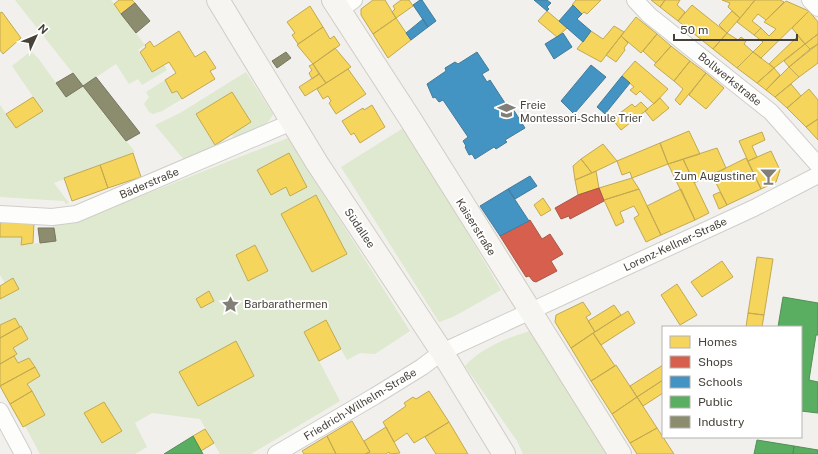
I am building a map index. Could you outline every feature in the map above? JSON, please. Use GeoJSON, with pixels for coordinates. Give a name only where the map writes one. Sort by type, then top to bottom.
{"type":"FeatureCollection","features":[{"type":"Feature","properties":{"kind":"main road","name":"Südallee"},"geometry":{"type":"LineString","coordinates":[[218,0],[322,171],[442,352],[504,454]]}},
{"type":"Feature","properties":{"kind":"main road","name":"Kaiserstraße"},"geometry":{"type":"LineString","coordinates":[[342,3],[530,311],[620,454]]}},
{"type":"Feature","properties":{"kind":"street","name":"Bollwerkstraße"},"geometry":{"type":"LineString","coordinates":[[635,0],[649,14],[772,112],[818,165]]}},
{"type":"Feature","properties":{"kind":"street"},"geometry":{"type":"LineString","coordinates":[[810,0],[818,8]]}},
{"type":"Feature","properties":{"kind":"street","name":"Bäderstraße"},"geometry":{"type":"LineString","coordinates":[[0,214],[52,217],[76,214],[292,122]]}},
{"type":"Feature","properties":{"kind":"street","name":"Lorenz-Kellner-Straße"},"geometry":{"type":"LineString","coordinates":[[442,352],[754,208],[818,175]]}},
{"type":"Feature","properties":{"kind":"street","name":"Friedrich-Wilhelm-Straße"},"geometry":{"type":"LineString","coordinates":[[276,454],[375,396],[422,367],[442,352]]}},
{"type":"Feature","properties":{"kind":"street"},"geometry":{"type":"LineString","coordinates":[[0,411],[24,454]]}},
{"type":"Feature","properties":{"kind":"green space"},"geometry":{"type":"Polygon","coordinates":[[[15,0],[111,0],[145,45],[138,50],[151,72],[164,65],[167,70],[142,85],[138,79],[129,84],[116,64],[83,86],[15,0]]]}},
{"type":"Feature","properties":{"kind":"green space"},"geometry":{"type":"Polygon","coordinates":[[[31,51],[38,58],[66,97],[83,86],[135,152],[54,183],[69,203],[66,204],[64,201],[0,197],[0,105],[16,128],[43,111],[12,66],[31,51]]]}},
{"type":"Feature","properties":{"kind":"green space"},"geometry":{"type":"Polygon","coordinates":[[[246,72],[273,114],[270,119],[267,123],[256,130],[234,139],[232,134],[251,122],[232,92],[196,114],[215,145],[208,151],[185,161],[155,125],[180,113],[246,72]]]}},
{"type":"Feature","properties":{"kind":"green space"},"geometry":{"type":"Polygon","coordinates":[[[165,80],[172,93],[177,91],[182,99],[162,111],[153,114],[149,112],[144,104],[149,97],[146,92],[165,80]]]}},
{"type":"Feature","properties":{"kind":"green space"},"geometry":{"type":"Polygon","coordinates":[[[405,127],[501,290],[453,317],[439,322],[341,167],[405,127]]]}},
{"type":"Feature","properties":{"kind":"green space"},"geometry":{"type":"Polygon","coordinates":[[[288,138],[410,331],[375,354],[360,353],[347,360],[326,321],[304,332],[340,401],[251,454],[220,454],[200,419],[152,413],[135,423],[147,447],[135,454],[40,454],[25,426],[45,415],[27,384],[40,376],[29,358],[18,363],[14,356],[17,354],[13,348],[28,339],[15,318],[0,325],[0,299],[19,288],[5,283],[0,275],[0,237],[22,237],[21,245],[56,241],[52,222],[80,220],[288,138]]]}},
{"type":"Feature","properties":{"kind":"green space"},"geometry":{"type":"Polygon","coordinates":[[[530,331],[608,454],[523,454],[517,441],[465,366],[479,354],[495,344],[530,331]]]}},
{"type":"Feature","properties":{"kind":"building: Homes"},"geometry":{"type":"Polygon","coordinates":[[[119,0],[132,0],[135,3],[121,14],[114,4],[119,0]]]}},
{"type":"Feature","properties":{"kind":"building: Homes"},"geometry":{"type":"Polygon","coordinates":[[[373,0],[385,0],[396,18],[373,34],[361,15],[361,9],[373,0]]]}},
{"type":"Feature","properties":{"kind":"building: Homes"},"geometry":{"type":"Polygon","coordinates":[[[401,0],[409,0],[413,6],[396,18],[392,12],[395,9],[393,6],[401,0]]]}},
{"type":"Feature","properties":{"kind":"building: Homes"},"geometry":{"type":"Polygon","coordinates":[[[576,0],[601,0],[587,14],[584,12],[582,14],[572,5],[576,0]]]}},
{"type":"Feature","properties":{"kind":"building: Homes"},"geometry":{"type":"Polygon","coordinates":[[[651,0],[665,0],[660,7],[651,0]]]}},
{"type":"Feature","properties":{"kind":"building: Homes"},"geometry":{"type":"Polygon","coordinates":[[[665,0],[680,0],[677,5],[685,12],[678,21],[660,7],[665,0]]]}},
{"type":"Feature","properties":{"kind":"building: Homes"},"geometry":{"type":"Polygon","coordinates":[[[722,0],[755,0],[740,18],[728,7],[730,3],[722,0]]]}},
{"type":"Feature","properties":{"kind":"building: Homes"},"geometry":{"type":"Polygon","coordinates":[[[755,0],[780,0],[784,2],[766,20],[758,14],[752,21],[761,28],[754,35],[737,22],[755,0]]]}},
{"type":"Feature","properties":{"kind":"building: Homes"},"geometry":{"type":"Polygon","coordinates":[[[786,1],[809,11],[761,58],[753,52],[763,42],[754,35],[761,28],[769,36],[776,29],[764,22],[786,1]]]}},
{"type":"Feature","properties":{"kind":"building: Homes"},"geometry":{"type":"Polygon","coordinates":[[[692,5],[727,33],[713,49],[678,21],[692,5]]]}},
{"type":"Feature","properties":{"kind":"building: Homes"},"geometry":{"type":"Polygon","coordinates":[[[310,6],[323,27],[298,44],[292,35],[295,33],[287,22],[310,6]]]}},
{"type":"Feature","properties":{"kind":"building: Homes"},"geometry":{"type":"Polygon","coordinates":[[[547,11],[567,28],[557,37],[538,21],[547,11]]]}},
{"type":"Feature","properties":{"kind":"building: Homes"},"geometry":{"type":"Polygon","coordinates":[[[732,11],[740,18],[727,33],[719,25],[732,11]]]}},
{"type":"Feature","properties":{"kind":"building: Homes"},"geometry":{"type":"Polygon","coordinates":[[[809,11],[818,22],[818,34],[805,44],[792,28],[809,11]]]}},
{"type":"Feature","properties":{"kind":"building: Homes"},"geometry":{"type":"Polygon","coordinates":[[[2,12],[21,38],[3,54],[0,50],[0,13],[2,12]]]}},
{"type":"Feature","properties":{"kind":"building: Homes"},"geometry":{"type":"Polygon","coordinates":[[[636,17],[657,34],[641,53],[621,36],[636,17]]]}},
{"type":"Feature","properties":{"kind":"building: Homes"},"geometry":{"type":"Polygon","coordinates":[[[396,18],[411,40],[388,58],[373,34],[396,18]]]}},
{"type":"Feature","properties":{"kind":"building: Homes"},"geometry":{"type":"Polygon","coordinates":[[[614,26],[624,32],[601,62],[577,49],[591,31],[603,39],[614,26]]]}},
{"type":"Feature","properties":{"kind":"building: Homes"},"geometry":{"type":"Polygon","coordinates":[[[323,27],[330,39],[334,36],[340,45],[313,64],[297,45],[323,27]]]}},
{"type":"Feature","properties":{"kind":"building: Homes"},"geometry":{"type":"Polygon","coordinates":[[[179,31],[195,57],[205,51],[216,68],[210,71],[215,79],[182,99],[177,91],[172,93],[165,80],[176,73],[169,62],[152,72],[140,52],[150,41],[154,47],[179,31]]]}},
{"type":"Feature","properties":{"kind":"building: Homes"},"geometry":{"type":"Polygon","coordinates":[[[727,33],[738,40],[741,37],[746,41],[744,44],[753,52],[737,68],[713,49],[727,33]]]}},
{"type":"Feature","properties":{"kind":"building: Homes"},"geometry":{"type":"Polygon","coordinates":[[[657,34],[671,46],[656,63],[643,51],[657,34]]]}},
{"type":"Feature","properties":{"kind":"building: Homes"},"geometry":{"type":"Polygon","coordinates":[[[818,34],[818,44],[810,49],[805,44],[818,34]]]}},
{"type":"Feature","properties":{"kind":"building: Homes"},"geometry":{"type":"Polygon","coordinates":[[[621,36],[628,43],[624,48],[625,50],[616,62],[606,55],[621,36]]]}},
{"type":"Feature","properties":{"kind":"building: Homes"},"geometry":{"type":"Polygon","coordinates":[[[798,36],[805,44],[774,68],[769,64],[798,36]]]}},
{"type":"Feature","properties":{"kind":"building: Homes"},"geometry":{"type":"Polygon","coordinates":[[[805,44],[810,49],[789,67],[784,61],[805,44]]]}},
{"type":"Feature","properties":{"kind":"building: Homes"},"geometry":{"type":"Polygon","coordinates":[[[818,44],[818,63],[799,77],[789,67],[818,44]]]}},
{"type":"Feature","properties":{"kind":"building: Homes"},"geometry":{"type":"Polygon","coordinates":[[[671,46],[690,61],[674,81],[654,65],[671,46]]]}},
{"type":"Feature","properties":{"kind":"building: Homes"},"geometry":{"type":"Polygon","coordinates":[[[335,48],[351,67],[326,83],[313,64],[335,48]]]}},
{"type":"Feature","properties":{"kind":"building: Homes"},"geometry":{"type":"Polygon","coordinates":[[[753,52],[774,68],[757,83],[737,68],[753,52]]]}},
{"type":"Feature","properties":{"kind":"building: Homes"},"geometry":{"type":"Polygon","coordinates":[[[635,61],[668,89],[654,104],[640,91],[636,95],[630,90],[634,87],[622,76],[635,61]]]}},
{"type":"Feature","properties":{"kind":"building: Homes"},"geometry":{"type":"Polygon","coordinates":[[[690,61],[706,73],[680,105],[675,100],[683,89],[674,81],[690,61]]]}},
{"type":"Feature","properties":{"kind":"building: Homes"},"geometry":{"type":"Polygon","coordinates":[[[313,64],[319,74],[312,79],[309,73],[312,70],[309,66],[313,64]]]}},
{"type":"Feature","properties":{"kind":"building: Homes"},"geometry":{"type":"Polygon","coordinates":[[[789,67],[799,77],[775,97],[766,90],[789,67]]]}},
{"type":"Feature","properties":{"kind":"building: Homes"},"geometry":{"type":"Polygon","coordinates":[[[774,68],[780,75],[766,90],[757,83],[774,68]]]}},
{"type":"Feature","properties":{"kind":"building: Homes"},"geometry":{"type":"Polygon","coordinates":[[[348,69],[366,94],[336,114],[329,103],[331,101],[328,96],[323,99],[317,89],[348,69]]]}},
{"type":"Feature","properties":{"kind":"building: Homes"},"geometry":{"type":"Polygon","coordinates":[[[706,73],[724,88],[706,109],[689,95],[706,73]]]}},
{"type":"Feature","properties":{"kind":"building: Homes"},"geometry":{"type":"Polygon","coordinates":[[[319,74],[326,83],[305,96],[299,87],[319,74]]]}},
{"type":"Feature","properties":{"kind":"building: Homes"},"geometry":{"type":"Polygon","coordinates":[[[791,84],[801,96],[787,108],[775,97],[791,84]]]}},
{"type":"Feature","properties":{"kind":"building: Homes"},"geometry":{"type":"Polygon","coordinates":[[[809,89],[818,100],[818,119],[806,127],[787,108],[809,89]]]}},
{"type":"Feature","properties":{"kind":"building: Homes"},"geometry":{"type":"Polygon","coordinates":[[[232,92],[251,122],[215,145],[196,114],[232,92]]]}},
{"type":"Feature","properties":{"kind":"building: Homes"},"geometry":{"type":"Polygon","coordinates":[[[33,97],[43,111],[16,128],[6,114],[33,97]]]}},
{"type":"Feature","properties":{"kind":"building: Homes"},"geometry":{"type":"Polygon","coordinates":[[[660,98],[669,108],[653,121],[645,111],[660,98]]]}},
{"type":"Feature","properties":{"kind":"building: Homes"},"geometry":{"type":"Polygon","coordinates":[[[641,102],[648,109],[621,130],[612,119],[632,104],[635,107],[641,102]]]}},
{"type":"Feature","properties":{"kind":"building: Homes"},"geometry":{"type":"Polygon","coordinates":[[[372,105],[385,127],[360,143],[354,133],[351,135],[342,121],[363,108],[364,110],[372,105]]]}},
{"type":"Feature","properties":{"kind":"building: Homes"},"geometry":{"type":"Polygon","coordinates":[[[818,119],[818,140],[806,127],[818,119]]]}},
{"type":"Feature","properties":{"kind":"building: Homes"},"geometry":{"type":"Polygon","coordinates":[[[689,131],[700,154],[668,164],[660,143],[689,131]]]}},
{"type":"Feature","properties":{"kind":"building: Homes"},"geometry":{"type":"Polygon","coordinates":[[[762,132],[765,140],[752,146],[757,157],[748,161],[739,141],[762,132]]]}},
{"type":"Feature","properties":{"kind":"building: Homes"},"geometry":{"type":"Polygon","coordinates":[[[660,143],[668,164],[632,178],[630,172],[622,175],[617,161],[660,143]]]}},
{"type":"Feature","properties":{"kind":"building: Homes"},"geometry":{"type":"Polygon","coordinates":[[[603,144],[617,161],[592,173],[581,159],[603,144]]]}},
{"type":"Feature","properties":{"kind":"building: Homes"},"geometry":{"type":"Polygon","coordinates":[[[717,148],[726,168],[694,183],[683,159],[717,148]]]}},
{"type":"Feature","properties":{"kind":"building: Homes"},"geometry":{"type":"Polygon","coordinates":[[[771,151],[780,170],[776,182],[761,189],[748,161],[771,151]]]}},
{"type":"Feature","properties":{"kind":"building: Homes"},"geometry":{"type":"Polygon","coordinates":[[[133,153],[141,177],[108,188],[100,165],[133,153]]]}},
{"type":"Feature","properties":{"kind":"building: Homes"},"geometry":{"type":"Polygon","coordinates":[[[289,153],[307,187],[290,196],[286,187],[271,195],[257,170],[289,153]]]}},
{"type":"Feature","properties":{"kind":"building: Homes"},"geometry":{"type":"Polygon","coordinates":[[[746,158],[761,189],[727,205],[712,175],[746,158]]]}},
{"type":"Feature","properties":{"kind":"building: Homes"},"geometry":{"type":"Polygon","coordinates":[[[581,159],[592,173],[575,180],[573,166],[581,159]]]}},
{"type":"Feature","properties":{"kind":"building: Homes"},"geometry":{"type":"Polygon","coordinates":[[[683,159],[709,213],[695,220],[668,164],[683,159]]]}},
{"type":"Feature","properties":{"kind":"building: Homes"},"geometry":{"type":"Polygon","coordinates":[[[100,165],[108,188],[72,201],[64,178],[100,165]]]}},
{"type":"Feature","properties":{"kind":"building: Homes"},"geometry":{"type":"Polygon","coordinates":[[[596,171],[599,188],[578,195],[575,180],[596,171]]]}},
{"type":"Feature","properties":{"kind":"building: Homes"},"geometry":{"type":"Polygon","coordinates":[[[632,178],[639,189],[604,200],[599,188],[632,178]]]}},
{"type":"Feature","properties":{"kind":"building: Homes"},"geometry":{"type":"Polygon","coordinates":[[[639,189],[661,235],[646,242],[634,218],[639,215],[634,206],[620,212],[624,222],[616,226],[604,200],[639,189]]]}},
{"type":"Feature","properties":{"kind":"building: Homes"},"geometry":{"type":"Polygon","coordinates":[[[681,189],[695,220],[661,235],[647,206],[681,189]]]}},
{"type":"Feature","properties":{"kind":"building: Homes"},"geometry":{"type":"Polygon","coordinates":[[[720,192],[727,205],[719,209],[713,195],[720,192]]]}},
{"type":"Feature","properties":{"kind":"building: Homes"},"geometry":{"type":"Polygon","coordinates":[[[316,195],[347,254],[312,272],[281,214],[316,195]]]}},
{"type":"Feature","properties":{"kind":"building: Homes"},"geometry":{"type":"Polygon","coordinates":[[[543,198],[551,210],[541,216],[534,205],[543,198]]]}},
{"type":"Feature","properties":{"kind":"building: Homes"},"geometry":{"type":"Polygon","coordinates":[[[0,219],[34,222],[33,243],[21,245],[22,237],[0,237],[0,219]]]}},
{"type":"Feature","properties":{"kind":"building: Homes"},"geometry":{"type":"Polygon","coordinates":[[[255,245],[268,271],[248,281],[236,255],[255,245]]]}},
{"type":"Feature","properties":{"kind":"building: Homes"},"geometry":{"type":"Polygon","coordinates":[[[757,257],[773,259],[764,315],[748,313],[757,257]]]}},
{"type":"Feature","properties":{"kind":"building: Homes"},"geometry":{"type":"Polygon","coordinates":[[[722,261],[733,277],[702,297],[691,282],[722,261]]]}},
{"type":"Feature","properties":{"kind":"building: Homes"},"geometry":{"type":"Polygon","coordinates":[[[13,278],[19,289],[0,299],[0,286],[13,278]]]}},
{"type":"Feature","properties":{"kind":"building: Homes"},"geometry":{"type":"Polygon","coordinates":[[[677,284],[697,315],[680,325],[661,295],[677,284]]]}},
{"type":"Feature","properties":{"kind":"building: Homes"},"geometry":{"type":"Polygon","coordinates":[[[209,291],[214,301],[201,308],[196,299],[209,291]]]}},
{"type":"Feature","properties":{"kind":"building: Homes"},"geometry":{"type":"Polygon","coordinates":[[[583,302],[591,314],[586,317],[595,332],[571,348],[555,322],[556,315],[583,302]]]}},
{"type":"Feature","properties":{"kind":"building: Homes"},"geometry":{"type":"Polygon","coordinates":[[[614,305],[621,315],[595,332],[588,321],[614,305]]]}},
{"type":"Feature","properties":{"kind":"building: Homes"},"geometry":{"type":"Polygon","coordinates":[[[628,311],[635,323],[601,345],[593,333],[628,311]]]}},
{"type":"Feature","properties":{"kind":"building: Homes"},"geometry":{"type":"Polygon","coordinates":[[[748,313],[764,315],[762,326],[746,326],[748,313]]]}},
{"type":"Feature","properties":{"kind":"building: Homes"},"geometry":{"type":"Polygon","coordinates":[[[15,318],[20,327],[0,338],[0,325],[15,318]]]}},
{"type":"Feature","properties":{"kind":"building: Homes"},"geometry":{"type":"Polygon","coordinates":[[[326,320],[341,349],[319,361],[304,332],[326,320]]]}},
{"type":"Feature","properties":{"kind":"building: Homes"},"geometry":{"type":"Polygon","coordinates":[[[21,326],[28,339],[13,348],[17,354],[0,364],[0,338],[21,326]]]}},
{"type":"Feature","properties":{"kind":"building: Homes"},"geometry":{"type":"Polygon","coordinates":[[[593,333],[615,366],[591,381],[571,348],[593,333]]]}},
{"type":"Feature","properties":{"kind":"building: Homes"},"geometry":{"type":"Polygon","coordinates":[[[236,341],[254,376],[198,406],[179,372],[236,341]]]}},
{"type":"Feature","properties":{"kind":"building: Homes"},"geometry":{"type":"Polygon","coordinates":[[[14,356],[18,363],[29,358],[35,367],[0,386],[0,364],[14,356]]]}},
{"type":"Feature","properties":{"kind":"building: Homes"},"geometry":{"type":"Polygon","coordinates":[[[616,365],[637,397],[612,414],[591,381],[616,365]]]}},
{"type":"Feature","properties":{"kind":"building: Homes"},"geometry":{"type":"Polygon","coordinates":[[[662,366],[662,381],[637,397],[630,386],[662,366]]]}},
{"type":"Feature","properties":{"kind":"building: Homes"},"geometry":{"type":"Polygon","coordinates":[[[35,367],[40,376],[27,384],[32,391],[10,404],[0,386],[35,367]]]}},
{"type":"Feature","properties":{"kind":"building: Homes"},"geometry":{"type":"Polygon","coordinates":[[[662,381],[662,394],[643,406],[637,397],[662,381]]]}},
{"type":"Feature","properties":{"kind":"building: Homes"},"geometry":{"type":"Polygon","coordinates":[[[32,391],[45,415],[23,427],[10,404],[32,391]]]}},
{"type":"Feature","properties":{"kind":"building: Homes"},"geometry":{"type":"Polygon","coordinates":[[[429,391],[449,422],[414,443],[407,433],[394,442],[383,422],[406,406],[404,403],[413,397],[416,399],[429,391]]]}},
{"type":"Feature","properties":{"kind":"building: Homes"},"geometry":{"type":"Polygon","coordinates":[[[637,397],[657,428],[630,443],[612,414],[637,397]]]}},
{"type":"Feature","properties":{"kind":"building: Homes"},"geometry":{"type":"Polygon","coordinates":[[[104,402],[122,431],[102,443],[84,413],[104,402]]]}},
{"type":"Feature","properties":{"kind":"building: Homes"},"geometry":{"type":"Polygon","coordinates":[[[352,421],[370,452],[365,454],[336,454],[327,436],[352,421]]]}},
{"type":"Feature","properties":{"kind":"building: Homes"},"geometry":{"type":"Polygon","coordinates":[[[449,422],[468,454],[436,454],[425,437],[449,422]]]}},
{"type":"Feature","properties":{"kind":"building: Homes"},"geometry":{"type":"Polygon","coordinates":[[[386,427],[400,453],[390,454],[389,452],[386,454],[365,454],[370,452],[364,441],[386,427]]]}},
{"type":"Feature","properties":{"kind":"building: Homes"},"geometry":{"type":"Polygon","coordinates":[[[657,428],[662,438],[664,438],[674,454],[637,454],[630,443],[657,428]]]}},
{"type":"Feature","properties":{"kind":"building: Homes"},"geometry":{"type":"Polygon","coordinates":[[[205,429],[214,443],[201,451],[193,436],[205,429]]]}},
{"type":"Feature","properties":{"kind":"building: Homes"},"geometry":{"type":"Polygon","coordinates":[[[327,436],[336,454],[304,454],[302,451],[327,436]]]}},
{"type":"Feature","properties":{"kind":"building: Shops"},"geometry":{"type":"Polygon","coordinates":[[[599,188],[604,201],[570,219],[569,216],[561,219],[555,208],[578,195],[599,188]]]}},
{"type":"Feature","properties":{"kind":"building: Shops"},"geometry":{"type":"Polygon","coordinates":[[[530,220],[542,239],[550,234],[563,254],[551,261],[557,271],[536,282],[529,276],[526,277],[500,236],[530,220]]]}},
{"type":"Feature","properties":{"kind":"building: Schools"},"geometry":{"type":"Polygon","coordinates":[[[422,0],[436,21],[428,27],[413,5],[422,0]]]}},
{"type":"Feature","properties":{"kind":"building: Schools"},"geometry":{"type":"Polygon","coordinates":[[[534,0],[547,0],[551,3],[547,7],[549,9],[547,11],[534,0]]]}},
{"type":"Feature","properties":{"kind":"building: Schools"},"geometry":{"type":"Polygon","coordinates":[[[573,5],[582,14],[577,19],[591,31],[583,42],[559,21],[573,5]]]}},
{"type":"Feature","properties":{"kind":"building: Schools"},"geometry":{"type":"Polygon","coordinates":[[[423,19],[428,27],[411,40],[406,33],[423,19]]]}},
{"type":"Feature","properties":{"kind":"building: Schools"},"geometry":{"type":"Polygon","coordinates":[[[563,33],[572,47],[554,59],[545,44],[563,33]]]}},
{"type":"Feature","properties":{"kind":"building: Schools"},"geometry":{"type":"Polygon","coordinates":[[[477,52],[489,70],[482,74],[487,82],[490,80],[505,103],[502,105],[507,113],[513,109],[525,128],[505,140],[507,142],[496,149],[494,147],[475,159],[472,154],[469,155],[463,141],[468,137],[443,100],[439,102],[435,97],[433,98],[427,84],[446,71],[445,68],[455,62],[458,64],[477,52]]]}},
{"type":"Feature","properties":{"kind":"building: Schools"},"geometry":{"type":"Polygon","coordinates":[[[591,65],[606,77],[574,114],[561,101],[591,65]]]}},
{"type":"Feature","properties":{"kind":"building: Schools"},"geometry":{"type":"Polygon","coordinates":[[[622,76],[630,83],[605,114],[597,107],[622,76]]]}},
{"type":"Feature","properties":{"kind":"building: Schools"},"geometry":{"type":"Polygon","coordinates":[[[530,176],[537,186],[515,199],[508,189],[530,176]]]}},
{"type":"Feature","properties":{"kind":"building: Schools"},"geometry":{"type":"Polygon","coordinates":[[[508,189],[529,221],[500,236],[480,206],[508,189]]]}},
{"type":"Feature","properties":{"kind":"building: Public"},"geometry":{"type":"Polygon","coordinates":[[[783,297],[818,303],[818,335],[816,335],[809,380],[818,382],[818,413],[802,411],[802,326],[778,326],[783,297]]]}},
{"type":"Feature","properties":{"kind":"building: Public"},"geometry":{"type":"Polygon","coordinates":[[[193,436],[203,454],[164,454],[193,436]]]}},
{"type":"Feature","properties":{"kind":"building: Public"},"geometry":{"type":"Polygon","coordinates":[[[757,440],[794,446],[793,454],[754,454],[757,440]]]}},
{"type":"Feature","properties":{"kind":"building: Public"},"geometry":{"type":"Polygon","coordinates":[[[794,446],[818,450],[818,454],[793,454],[794,446]]]}},
{"type":"Feature","properties":{"kind":"building: Industry"},"geometry":{"type":"Polygon","coordinates":[[[135,3],[150,21],[136,33],[121,14],[135,3]]]}},
{"type":"Feature","properties":{"kind":"building: Industry"},"geometry":{"type":"Polygon","coordinates":[[[286,52],[291,58],[277,68],[272,61],[286,52]]]}},
{"type":"Feature","properties":{"kind":"building: Industry"},"geometry":{"type":"Polygon","coordinates":[[[73,73],[83,86],[66,97],[56,83],[73,73]]]}},
{"type":"Feature","properties":{"kind":"building: Industry"},"geometry":{"type":"Polygon","coordinates":[[[96,77],[140,133],[126,141],[83,86],[96,77]]]}},
{"type":"Feature","properties":{"kind":"building: Industry"},"geometry":{"type":"Polygon","coordinates":[[[38,228],[54,228],[56,241],[40,243],[38,228]]]}},
{"type":"Feature","properties":{"kind":"place","name":"Freie Montessori-Schule Trier"},"geometry":{"type":"Point","coordinates":[507,111]}},
{"type":"Feature","properties":{"kind":"place","name":"Zum Augustiner"},"geometry":{"type":"Point","coordinates":[769,176]}},
{"type":"Feature","properties":{"kind":"place","name":"Barbarathermen"},"geometry":{"type":"Point","coordinates":[231,304]}}]}
